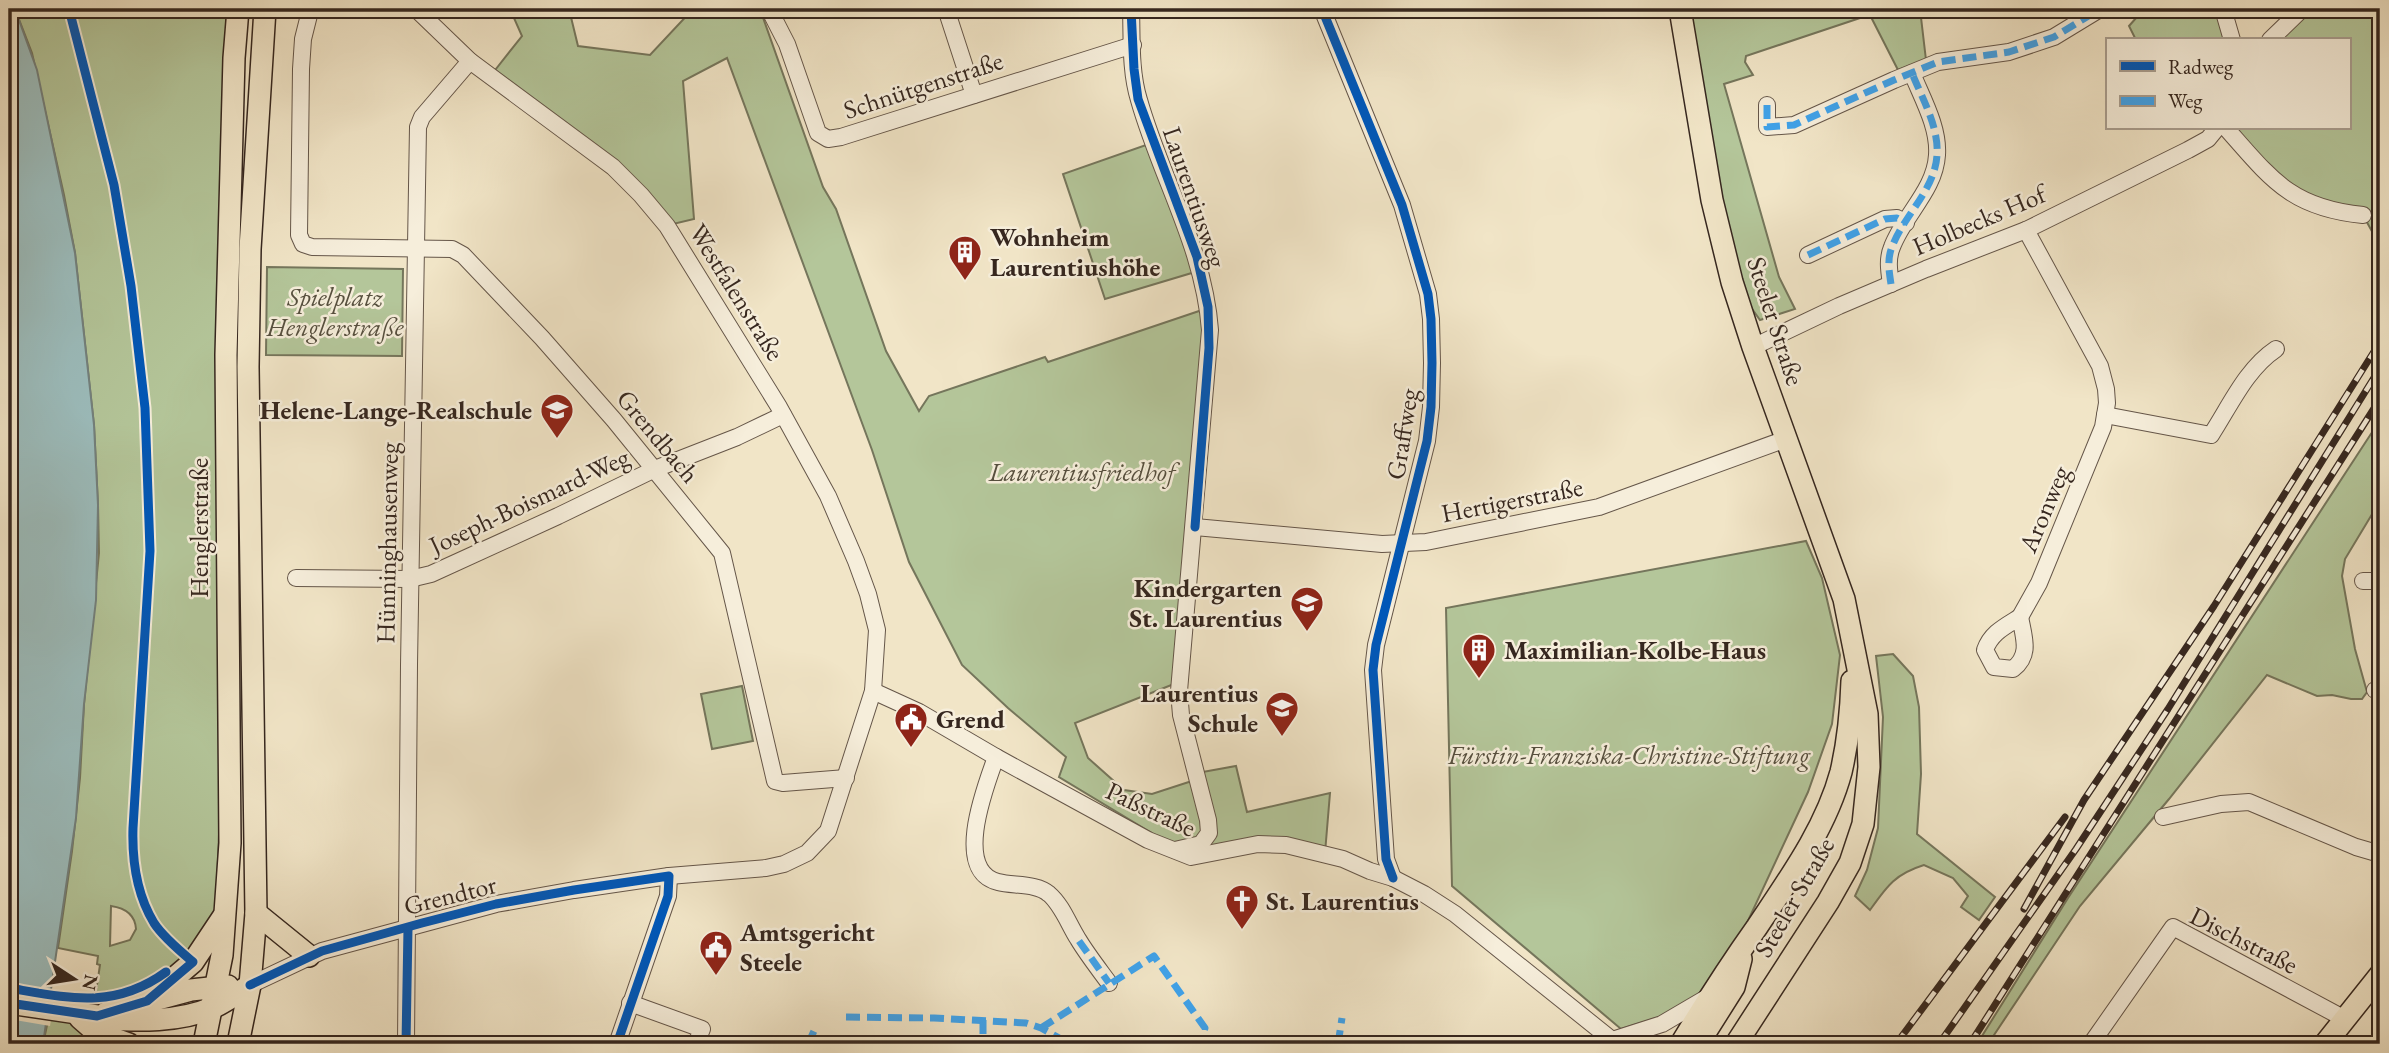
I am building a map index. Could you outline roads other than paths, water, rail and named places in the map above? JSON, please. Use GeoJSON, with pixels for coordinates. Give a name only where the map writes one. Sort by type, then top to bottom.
{"type":"FeatureCollection","features":[{"type":"Feature","properties":{"kind":"main road","name":"Henglerstraße"},"geometry":{"type":"LineString","coordinates":[[204,1044],[218,998],[230,843],[226,355],[234,58],[238,9]]}},
{"type":"Feature","properties":{"kind":"main road","name":"Henglerstraße"},"geometry":{"type":"LineString","coordinates":[[238,1044],[250,985],[256,913],[248,367],[250,249],[265,9]]}},
{"type":"Feature","properties":{"kind":"main road","name":"Steeler Straße"},"geometry":{"type":"LineString","coordinates":[[1680,9],[1712,200],[1732,282],[1844,598],[1867,714],[1869,767],[1863,824],[1850,863],[1835,891],[1736,1044]]}},
{"type":"Feature","properties":{"kind":"main road","name":"Steeler Straße"},"geometry":{"type":"LineString","coordinates":[[1681,1044],[1779,893],[1822,820],[1840,774],[1849,736],[1852,641]]}},
{"type":"Feature","properties":{"kind":"main road"},"geometry":{"type":"LineString","coordinates":[[147,1001],[193,962],[226,912]]}},
{"type":"Feature","properties":{"kind":"main road"},"geometry":{"type":"LineString","coordinates":[[256,913],[309,956]]}},
{"type":"Feature","properties":{"kind":"main road"},"geometry":{"type":"LineString","coordinates":[[1698,1044],[1734,987],[1743,947]]}},
{"type":"Feature","properties":{"kind":"main road"},"geometry":{"type":"LineString","coordinates":[[2325,1044],[2380,975]]}},
{"type":"Feature","properties":{"kind":"main road"},"geometry":{"type":"LineString","coordinates":[[9,1003],[103,1019],[182,1017],[250,985]]}},
{"type":"Feature","properties":{"kind":"main road"},"geometry":{"type":"LineString","coordinates":[[97,1016],[191,990],[218,998],[243,1021]]}},
{"type":"Feature","properties":{"kind":"main road"},"geometry":{"type":"LineString","coordinates":[[65,1012],[96,1032],[129,1044]]}},
{"type":"Feature","properties":{"kind":"street","name":"Westfalenstraße"},"geometry":{"type":"LineString","coordinates":[[416,9],[470,61],[613,167],[667,226],[783,415],[828,496],[868,594],[877,629],[873,691]]}},
{"type":"Feature","properties":{"kind":"street","name":"Schnütgenstraße"},"geometry":{"type":"LineString","coordinates":[[769,9],[787,44],[816,127],[823,137],[835,139],[1133,45]]}},
{"type":"Feature","properties":{"kind":"street"},"geometry":{"type":"LineString","coordinates":[[946,9],[974,95]]}},
{"type":"Feature","properties":{"kind":"street","name":"Laurentiusweg"},"geometry":{"type":"LineString","coordinates":[[1131,9],[1138,99],[1197,257],[1208,307],[1209,348],[1195,527],[1181,659],[1180,702],[1209,833],[1201,844],[1175,850]]}},
{"type":"Feature","properties":{"kind":"street","name":"Graffweg"},"geometry":{"type":"LineString","coordinates":[[1322,9],[1402,205],[1428,295],[1431,319],[1431,407],[1424,453],[1376,645],[1374,670],[1386,859],[1393,878]]}},
{"type":"Feature","properties":{"kind":"street"},"geometry":{"type":"LineString","coordinates":[[1767,105],[1767,127],[1794,125],[1938,62],[2009,52],[2054,37],[2100,9]]}},
{"type":"Feature","properties":{"kind":"street"},"geometry":{"type":"LineString","coordinates":[[2223,9],[2231,38]]}},
{"type":"Feature","properties":{"kind":"street"},"geometry":{"type":"LineString","coordinates":[[2272,38],[2302,9]]}},
{"type":"Feature","properties":{"kind":"street","name":"Grendbach"},"geometry":{"type":"LineString","coordinates":[[309,15],[303,39],[301,69],[299,234],[303,244],[312,247],[452,249],[463,255],[542,338],[656,469],[722,553],[775,781],[783,783],[846,778]]}},
{"type":"Feature","properties":{"kind":"street","name":"Hünninghausenweg"},"geometry":{"type":"LineString","coordinates":[[406,1044],[418,127],[422,117],[470,61]]}},
{"type":"Feature","properties":{"kind":"street"},"geometry":{"type":"LineString","coordinates":[[1891,284],[1888,265],[1892,247],[1930,180],[1937,156],[1934,130],[1912,73]]}},
{"type":"Feature","properties":{"kind":"street","name":"Holbecks Hof"},"geometry":{"type":"LineString","coordinates":[[1753,347],[1891,284],[2026,230],[2188,150],[2208,139],[2215,130]]}},
{"type":"Feature","properties":{"kind":"street"},"geometry":{"type":"LineString","coordinates":[[2228,130],[2266,173],[2297,198],[2337,213],[2363,215]]}},
{"type":"Feature","properties":{"kind":"street"},"geometry":{"type":"LineString","coordinates":[[1808,255],[1885,219],[1897,218],[1906,223]]}},
{"type":"Feature","properties":{"kind":"street","name":"Aronweg"},"geometry":{"type":"LineString","coordinates":[[2020,617],[2039,583],[2099,439],[2105,415],[2106,389],[2100,366],[2026,230]]}},
{"type":"Feature","properties":{"kind":"street"},"geometry":{"type":"LineString","coordinates":[[2105,415],[2211,435],[2250,374],[2263,358],[2276,349]]}},
{"type":"Feature","properties":{"kind":"street","name":"Joseph-Boismard-Weg"},"geometry":{"type":"LineString","coordinates":[[296,578],[410,579],[431,574],[656,469],[737,437],[783,415]]}},
{"type":"Feature","properties":{"kind":"street","name":"Hertigerstraße"},"geometry":{"type":"LineString","coordinates":[[1195,527],[1382,544],[1426,542],[1599,507],[1786,439]]}},
{"type":"Feature","properties":{"kind":"street"},"geometry":{"type":"LineString","coordinates":[[2363,581],[2380,581]]}},
{"type":"Feature","properties":{"kind":"street","name":"Paßstraße"},"geometry":{"type":"LineString","coordinates":[[873,691],[919,712],[1148,840],[1191,857],[1246,846],[1286,845],[1343,859],[1393,878],[1455,914],[1615,1042]]}},
{"type":"Feature","properties":{"kind":"street","name":"Grendtor"},"geometry":{"type":"LineString","coordinates":[[250,985],[309,956],[496,904],[669,876],[766,868],[784,864],[807,853],[828,831],[873,691]]}},
{"type":"Feature","properties":{"kind":"street"},"geometry":{"type":"LineString","coordinates":[[996,757],[981,806],[975,861],[980,870],[992,880],[1044,890],[1053,897],[1079,941],[1109,983]]}},
{"type":"Feature","properties":{"kind":"street"},"geometry":{"type":"LineString","coordinates":[[2164,817],[2221,804],[2249,802],[2356,848],[2380,853]]}},
{"type":"Feature","properties":{"kind":"street"},"geometry":{"type":"LineString","coordinates":[[617,1044],[668,896],[669,876]]}},
{"type":"Feature","properties":{"kind":"street","name":"Dischstraße"},"geometry":{"type":"LineString","coordinates":[[2097,1042],[2173,927],[2345,1019]]}},
{"type":"Feature","properties":{"kind":"street","name":"Steeler Straße"},"geometry":{"type":"LineString","coordinates":[[1615,1042],[1662,1024],[1710,996]]}},
{"type":"Feature","properties":{"kind":"street"},"geometry":{"type":"LineString","coordinates":[[630,1003],[702,1030],[696,1044]]}},
{"type":"Feature","properties":{"kind":"street"},"geometry":{"type":"LineString","coordinates":[[1593,1024],[1595,1044]]}},
{"type":"Feature","properties":{"kind":"water"},"geometry":{"type":"Polygon","coordinates":[[[9,9],[15,9],[37,70],[75,253],[94,425],[98,505],[96,600],[84,704],[76,818],[43,1044],[9,1044],[9,9]]]}},
{"type":"Feature","properties":{"kind":"railway"},"geometry":{"type":"LineString","coordinates":[[2024,909],[2084,800],[2214,606],[2380,342]]}},
{"type":"Feature","properties":{"kind":"railway"},"geometry":{"type":"LineString","coordinates":[[1939,1044],[2076,849],[2168,709],[2380,368]]}},
{"type":"Feature","properties":{"kind":"railway"},"geometry":{"type":"LineString","coordinates":[[1970,1044],[2380,399]]}},
{"type":"Feature","properties":{"kind":"railway"},"geometry":{"type":"LineString","coordinates":[[1896,1044],[2065,817]]}},
{"type":"Feature","properties":{"kind":"place","name":"Wohnheim Laurentiushöhe"},"geometry":{"type":"Point","coordinates":[965,282]}},
{"type":"Feature","properties":{"kind":"place","name":"Helene-Lange-Realschule"},"geometry":{"type":"Point","coordinates":[557,440]}},
{"type":"Feature","properties":{"kind":"place","name":"Kindergarten St. Laurentius"},"geometry":{"type":"Point","coordinates":[1307,633]}},
{"type":"Feature","properties":{"kind":"place","name":"Maximilian-Kolbe-Haus"},"geometry":{"type":"Point","coordinates":[1479,680]}},
{"type":"Feature","properties":{"kind":"place","name":"Laurentius Schule"},"geometry":{"type":"Point","coordinates":[1282,738]}},
{"type":"Feature","properties":{"kind":"place","name":"Grend"},"geometry":{"type":"Point","coordinates":[911,749]}},
{"type":"Feature","properties":{"kind":"place","name":"St. Laurentius"},"geometry":{"type":"Point","coordinates":[1242,931]}},
{"type":"Feature","properties":{"kind":"place","name":"Amtsgericht Steele"},"geometry":{"type":"Point","coordinates":[716,977]}},
{"type":"Feature","properties":{"kind":"park label","name":"Spielplatz Henglerstraße"},"geometry":{"type":"Point","coordinates":[335,312]}},
{"type":"Feature","properties":{"kind":"park label","name":"Laurentiusfriedhof"},"geometry":{"type":"Point","coordinates":[1082,472]}},
{"type":"Feature","properties":{"kind":"park label","name":"Fürstin-Franziska-Christine-Stiftung"},"geometry":{"type":"Point","coordinates":[1629,755]}}]}
